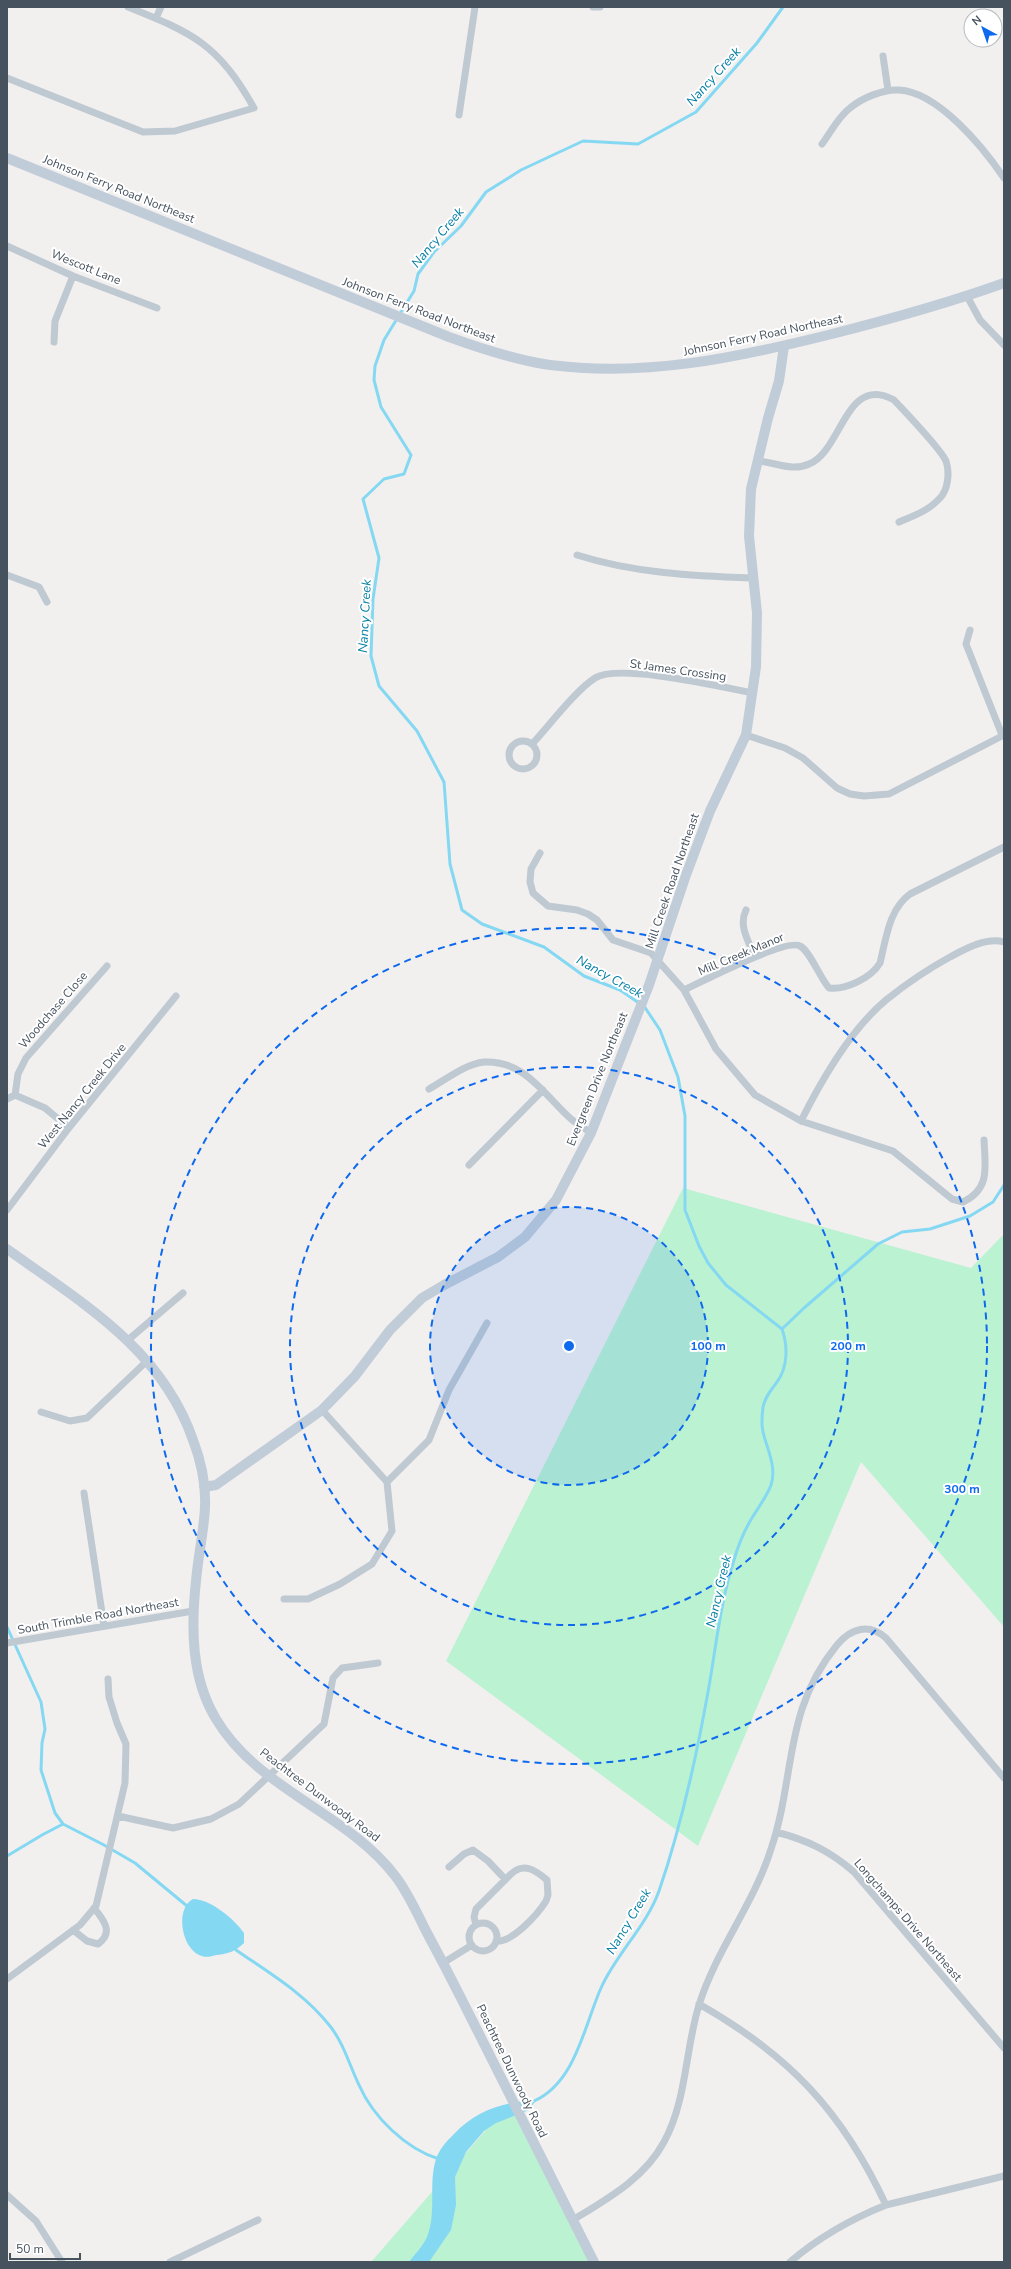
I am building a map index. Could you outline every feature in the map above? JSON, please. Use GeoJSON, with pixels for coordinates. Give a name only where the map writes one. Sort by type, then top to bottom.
{"type":"FeatureCollection","features":[{"type":"Feature","properties":{"kind":"main road","name":"Johnson Ferry Road Northeast"},"geometry":{"type":"LineString","coordinates":[[7,158],[413,324],[483,350],[551,365],[634,369],[679,366],[784,346],[918,312],[1004,283]]}},
{"type":"Feature","properties":{"kind":"main road","name":"Mill Creek Road Northeast"},"geometry":{"type":"LineString","coordinates":[[658,961],[686,875],[710,810],[746,736],[756,667],[757,613],[752,578],[749,536],[751,489],[768,418],[779,381],[784,346]]}},
{"type":"Feature","properties":{"kind":"main road","name":"Evergreen Drive Northeast"},"geometry":{"type":"LineString","coordinates":[[204,1487],[216,1484],[322,1410],[355,1376],[390,1330],[410,1308],[444,1285],[498,1257],[526,1238],[556,1200],[591,1133],[658,961]]}},
{"type":"Feature","properties":{"kind":"main road","name":"Peachtree Dunwoody Road"},"geometry":{"type":"LineString","coordinates":[[7,1249],[110,1323],[148,1360],[168,1388],[188,1426],[199,1456],[204,1487],[205,1507],[192,1610],[196,1666],[202,1691],[215,1718],[244,1754],[270,1777],[366,1844],[382,1860],[398,1880],[411,1901],[443,1963],[518,2115],[594,2262]]}},
{"type":"Feature","properties":{"kind":"street"},"geometry":{"type":"LineString","coordinates":[[7,78],[143,132],[175,131],[254,108],[238,80],[215,53],[174,25],[128,7]]}},
{"type":"Feature","properties":{"kind":"street"},"geometry":{"type":"LineString","coordinates":[[156,18],[161,7]]}},
{"type":"Feature","properties":{"kind":"street"},"geometry":{"type":"LineString","coordinates":[[459,115],[474,7]]}},
{"type":"Feature","properties":{"kind":"street"},"geometry":{"type":"LineString","coordinates":[[594,7],[600,7]]}},
{"type":"Feature","properties":{"kind":"street"},"geometry":{"type":"LineString","coordinates":[[883,56],[888,90]]}},
{"type":"Feature","properties":{"kind":"street"},"geometry":{"type":"LineString","coordinates":[[822,144],[842,115],[864,99],[888,90],[912,92],[936,105],[970,136],[1004,178]]}},
{"type":"Feature","properties":{"kind":"street","name":"Wescott Lane"},"geometry":{"type":"LineString","coordinates":[[7,246],[73,276],[157,308]]}},
{"type":"Feature","properties":{"kind":"street"},"geometry":{"type":"LineString","coordinates":[[54,342],[55,321],[73,276]]}},
{"type":"Feature","properties":{"kind":"street"},"geometry":{"type":"LineString","coordinates":[[967,296],[980,320],[1004,345]]}},
{"type":"Feature","properties":{"kind":"street"},"geometry":{"type":"LineString","coordinates":[[758,461],[796,468],[808,465],[818,460],[826,452],[845,416],[853,406],[863,398],[887,396],[894,400],[946,461],[948,475],[946,489],[940,499],[925,510],[899,522]]}},
{"type":"Feature","properties":{"kind":"street"},"geometry":{"type":"LineString","coordinates":[[577,555],[614,565],[702,576],[752,578]]}},
{"type":"Feature","properties":{"kind":"street"},"geometry":{"type":"LineString","coordinates":[[7,575],[39,587],[47,602]]}},
{"type":"Feature","properties":{"kind":"street"},"geometry":{"type":"LineString","coordinates":[[746,736],[785,748],[803,758],[837,788],[850,794],[864,796],[889,794],[1003,735],[966,644],[970,630]]}},
{"type":"Feature","properties":{"kind":"street","name":"St James Crossing"},"geometry":{"type":"LineString","coordinates":[[532,744],[581,691],[595,678],[608,673],[644,675],[753,693]]}},
{"type":"Feature","properties":{"kind":"street","name":"Mill Creek Manor"},"geometry":{"type":"LineString","coordinates":[[684,990],[755,957],[793,944],[800,946],[829,988],[845,987],[875,971],[880,963],[890,925],[902,900],[910,894],[1004,847]]}},
{"type":"Feature","properties":{"kind":"street"},"geometry":{"type":"LineString","coordinates":[[540,853],[531,869],[530,882],[533,894],[540,901],[548,906],[577,910],[588,914],[597,920],[612,940],[651,953],[658,961]]}},
{"type":"Feature","properties":{"kind":"street"},"geometry":{"type":"LineString","coordinates":[[746,910],[742,919],[743,926],[755,957]]}},
{"type":"Feature","properties":{"kind":"street"},"geometry":{"type":"LineString","coordinates":[[801,1121],[819,1085],[845,1047],[886,1000],[938,964],[960,952],[986,942],[997,940],[1004,942]]}},
{"type":"Feature","properties":{"kind":"street","name":"Mill Creek Road Northeast"},"geometry":{"type":"LineString","coordinates":[[658,961],[684,990],[716,1049],[755,1096],[801,1121],[893,1151],[952,1199],[963,1202],[973,1198],[984,1184],[984,1140]]}},
{"type":"Feature","properties":{"kind":"street","name":"Woodchase Close"},"geometry":{"type":"LineString","coordinates":[[15,1095],[18,1074],[26,1058],[107,966]]}},
{"type":"Feature","properties":{"kind":"street","name":"West Nancy Creek Drive"},"geometry":{"type":"LineString","coordinates":[[7,1210],[69,1128],[176,996]]}},
{"type":"Feature","properties":{"kind":"street"},"geometry":{"type":"LineString","coordinates":[[429,1089],[464,1069],[483,1062],[516,1067],[526,1073],[571,1119],[591,1133]]}},
{"type":"Feature","properties":{"kind":"street"},"geometry":{"type":"LineString","coordinates":[[469,1164],[543,1090]]}},
{"type":"Feature","properties":{"kind":"street"},"geometry":{"type":"LineString","coordinates":[[7,1099],[15,1095],[45,1108],[69,1128]]}},
{"type":"Feature","properties":{"kind":"street"},"geometry":{"type":"LineString","coordinates":[[128,1340],[183,1293]]}},
{"type":"Feature","properties":{"kind":"street"},"geometry":{"type":"LineString","coordinates":[[387,1482],[428,1440],[449,1390],[487,1323]]}},
{"type":"Feature","properties":{"kind":"street"},"geometry":{"type":"LineString","coordinates":[[41,1412],[70,1421],[87,1418],[148,1360]]}},
{"type":"Feature","properties":{"kind":"street"},"geometry":{"type":"LineString","coordinates":[[284,1599],[308,1599],[340,1584],[372,1564],[392,1531],[387,1482],[322,1410]]}},
{"type":"Feature","properties":{"kind":"street"},"geometry":{"type":"LineString","coordinates":[[84,1494],[104,1626]]}},
{"type":"Feature","properties":{"kind":"street","name":"South Trimble Road Northeast"},"geometry":{"type":"LineString","coordinates":[[7,1643],[192,1610]]}},
{"type":"Feature","properties":{"kind":"street"},"geometry":{"type":"LineString","coordinates":[[573,2220],[630,2183],[648,2165],[663,2144],[679,2106],[699,2004],[708,1981],[764,1869],[776,1832],[799,1716],[816,1676],[829,1656],[850,1632],[863,1628],[872,1629],[886,1638],[1004,1778]]}},
{"type":"Feature","properties":{"kind":"street"},"geometry":{"type":"LineString","coordinates":[[118,1816],[174,1828],[211,1819],[240,1804],[270,1777],[290,1754],[324,1724],[333,1678],[342,1668],[378,1663]]}},
{"type":"Feature","properties":{"kind":"street"},"geometry":{"type":"LineString","coordinates":[[7,1979],[80,1925],[94,1908],[125,1783],[126,1744],[117,1723],[109,1697],[108,1679]]}},
{"type":"Feature","properties":{"kind":"street","name":"Longchamps Drive Northeast"},"geometry":{"type":"LineString","coordinates":[[776,1832],[820,1847],[838,1858],[854,1872],[1004,2048]]}},
{"type":"Feature","properties":{"kind":"street"},"geometry":{"type":"LineString","coordinates":[[449,1867],[464,1854],[473,1850],[488,1861],[505,1879]]}},
{"type":"Feature","properties":{"kind":"street"},"geometry":{"type":"LineString","coordinates":[[476,1925],[474,1917],[476,1909],[505,1879],[517,1869],[530,1868],[547,1880],[548,1895],[542,1907],[516,1933],[502,1942],[496,1941]]}},
{"type":"Feature","properties":{"kind":"street"},"geometry":{"type":"LineString","coordinates":[[73,1930],[92,1943],[98,1944],[103,1940],[108,1930],[105,1921],[94,1908]]}},
{"type":"Feature","properties":{"kind":"street"},"geometry":{"type":"LineString","coordinates":[[483,1923],[493,1927],[496,1932],[496,1941],[493,1946],[483,1951],[472,1945],[470,1934],[476,1925],[483,1923]]}},
{"type":"Feature","properties":{"kind":"street"},"geometry":{"type":"LineString","coordinates":[[443,1963],[472,1945]]}},
{"type":"Feature","properties":{"kind":"street"},"geometry":{"type":"LineString","coordinates":[[699,2004],[735,2024],[763,2044],[813,2090],[855,2144],[886,2205]]}},
{"type":"Feature","properties":{"kind":"street"},"geometry":{"type":"LineString","coordinates":[[790,2262],[815,2242],[850,2221],[886,2205],[1004,2176]]}},
{"type":"Feature","properties":{"kind":"street"},"geometry":{"type":"LineString","coordinates":[[7,2195],[36,2221],[62,2262]]}},
{"type":"Feature","properties":{"kind":"street"},"geometry":{"type":"LineString","coordinates":[[170,2262],[258,2220]]}},
{"type":"Feature","properties":{"kind":"green space"},"geometry":{"type":"Polygon","coordinates":[[[683,1188],[971,1268],[1004,1234],[1004,1627],[861,1462],[698,1846],[446,1661],[683,1188]]]}},
{"type":"Feature","properties":{"kind":"green space"},"geometry":{"type":"Polygon","coordinates":[[[511,2101],[595,2262],[371,2262],[511,2101]]]}},
{"type":"Feature","properties":{"kind":"water"},"geometry":{"type":"Polygon","coordinates":[[[193,1899],[207,1902],[215,1906],[235,1922],[244,1933],[244,1943],[232,1952],[225,1954],[205,1957],[195,1953],[185,1938],[182,1920],[187,1904],[193,1899]]]}},
{"type":"Feature","properties":{"kind":"water"},"geometry":{"type":"Polygon","coordinates":[[[536,2100],[529,2110],[496,2123],[484,2131],[466,2152],[455,2177],[456,2205],[451,2230],[429,2262],[409,2262],[427,2237],[430,2227],[432,2218],[434,2169],[436,2159],[444,2145],[463,2126],[482,2113],[502,2105],[536,2100]]]}},
{"type":"Feature","properties":{"kind":"waterway","name":"Nancy Creek"},"geometry":{"type":"LineString","coordinates":[[639,1003],[620,990],[584,976],[544,947],[482,924],[462,910],[450,864],[444,782],[417,731],[379,686],[371,656],[373,599],[379,558],[363,499],[384,479],[404,474],[411,455],[381,407],[374,380],[375,366],[384,340],[414,291],[418,274],[434,252],[461,226],[486,192],[521,170],[583,141],[638,144],[696,112],[757,43],[783,7]]}},
{"type":"Feature","properties":{"kind":"waterway","name":"Nancy Creek"},"geometry":{"type":"LineString","coordinates":[[534,2101],[548,2092],[560,2081],[569,2067],[577,2052],[595,2003],[607,1976],[647,1917],[659,1891],[681,1818],[693,1768],[729,1576],[737,1549],[744,1533],[765,1498],[773,1478],[771,1458],[762,1429],[763,1410],[767,1397],[781,1376],[786,1356],[782,1329],[726,1285],[708,1263],[699,1246],[685,1210],[685,1116],[678,1077],[660,1030],[644,1006]]}},
{"type":"Feature","properties":{"kind":"waterway"},"geometry":{"type":"LineString","coordinates":[[782,1329],[878,1244],[902,1232],[930,1229],[970,1216],[993,1202],[1004,1185]]}},
{"type":"Feature","properties":{"kind":"waterway"},"geometry":{"type":"LineString","coordinates":[[7,1627],[41,1702],[45,1729],[42,1743],[41,1770],[55,1813],[63,1824],[135,1863],[187,1906]]}},
{"type":"Feature","properties":{"kind":"waterway"},"geometry":{"type":"LineString","coordinates":[[7,1856],[63,1824]]}},
{"type":"Feature","properties":{"kind":"waterway"},"geometry":{"type":"LineString","coordinates":[[236,1950],[286,1984],[320,2014],[335,2033],[365,2097],[382,2120],[403,2140],[415,2148],[439,2159]]}}]}
